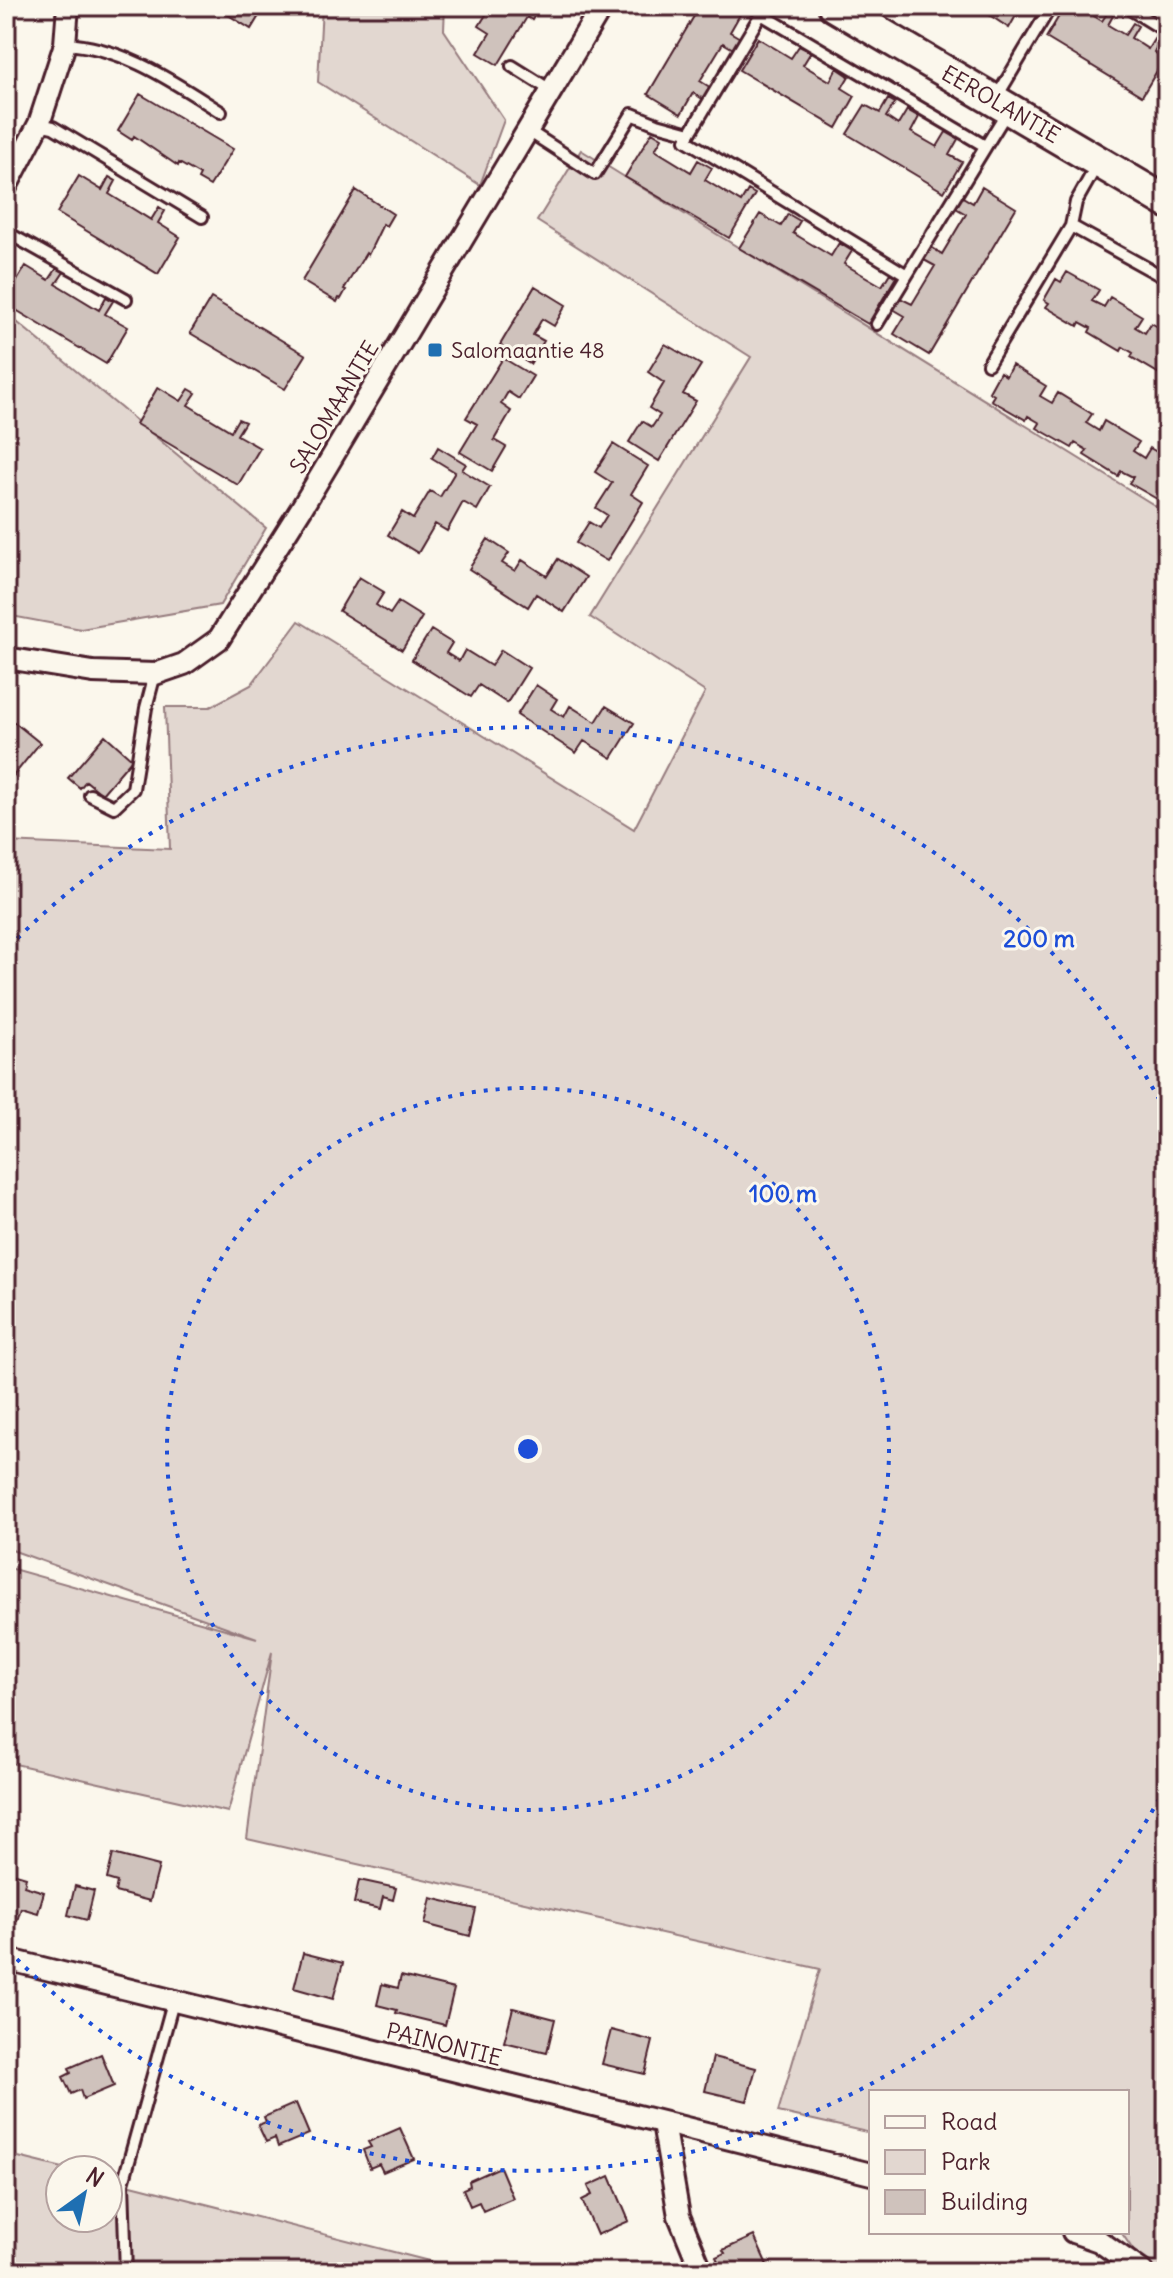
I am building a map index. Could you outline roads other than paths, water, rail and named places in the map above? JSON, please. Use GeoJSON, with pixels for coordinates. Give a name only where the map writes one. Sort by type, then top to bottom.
{"type":"FeatureCollection","features":[{"type":"Feature","properties":{"kind":"street"},"geometry":{"type":"LineString","coordinates":[[7,181],[39,124],[65,44],[68,6]]}},
{"type":"Feature","properties":{"kind":"street","name":"SALOMAANTIE"},"geometry":{"type":"LineString","coordinates":[[6,658],[93,672],[155,674],[184,664],[219,639],[243,604],[602,6]]}},
{"type":"Feature","properties":{"kind":"street","name":"EEROLANTIE"},"geometry":{"type":"LineString","coordinates":[[834,6],[1167,202]]}},
{"type":"Feature","properties":{"kind":"street","name":"PAINONTIE"},"geometry":{"type":"LineString","coordinates":[[6,1959],[869,2174]]}},
{"type":"Feature","properties":{"kind":"street"},"geometry":{"type":"LineString","coordinates":[[663,2123],[679,2216],[702,2272]]}},
{"type":"Feature","properties":{"kind":"street"},"geometry":{"type":"LineString","coordinates":[[1079,2234],[1099,2241],[1143,2272]]}},
{"type":"Feature","properties":{"kind":"lane"},"geometry":{"type":"LineString","coordinates":[[877,324],[985,146],[1002,104],[1051,6]]}},
{"type":"Feature","properties":{"kind":"lane"},"geometry":{"type":"LineString","coordinates":[[1125,6],[1167,32]]}},
{"type":"Feature","properties":{"kind":"lane"},"geometry":{"type":"LineString","coordinates":[[907,275],[686,140],[764,10],[985,146]]}},
{"type":"Feature","properties":{"kind":"lane"},"geometry":{"type":"LineString","coordinates":[[65,44],[137,61],[221,112]]}},
{"type":"Feature","properties":{"kind":"lane"},"geometry":{"type":"LineString","coordinates":[[512,66],[552,91]]}},
{"type":"Feature","properties":{"kind":"lane"},"geometry":{"type":"LineString","coordinates":[[527,130],[595,174],[632,114],[690,133]]}},
{"type":"Feature","properties":{"kind":"lane"},"geometry":{"type":"LineString","coordinates":[[39,124],[53,127],[202,217]]}},
{"type":"Feature","properties":{"kind":"lane"},"geometry":{"type":"LineString","coordinates":[[988,364],[1071,226],[1076,202],[1099,162]]}},
{"type":"Feature","properties":{"kind":"lane"},"geometry":{"type":"LineString","coordinates":[[1071,226],[1167,279]]}},
{"type":"Feature","properties":{"kind":"lane"},"geometry":{"type":"LineString","coordinates":[[6,232],[126,299]]}},
{"type":"Feature","properties":{"kind":"lane"},"geometry":{"type":"LineString","coordinates":[[90,795],[114,807],[133,789],[146,708],[155,674]]}},
{"type":"Feature","properties":{"kind":"lane"},"geometry":{"type":"LineString","coordinates":[[126,2272],[123,2183],[173,2002]]}},
{"type":"Feature","properties":{"kind":"place","name":"Salomaantie 48"},"geometry":{"type":"Point","coordinates":[435,350]}}]}
